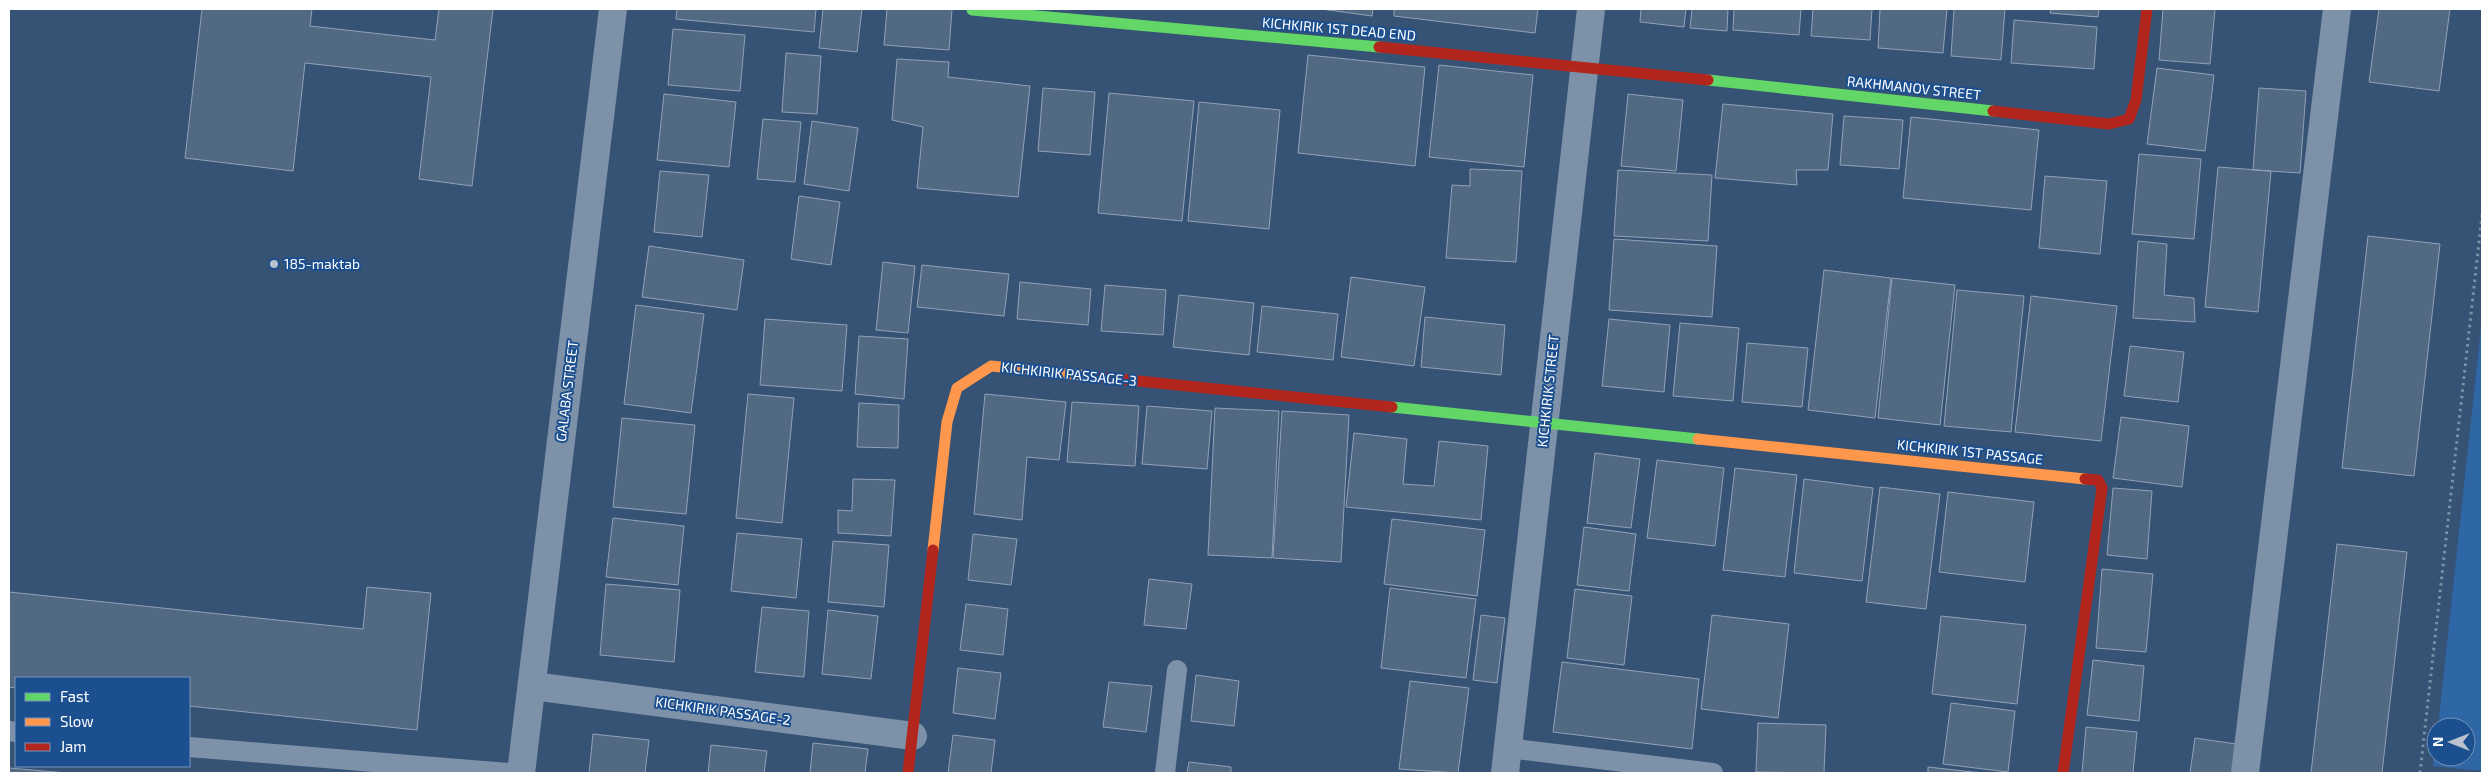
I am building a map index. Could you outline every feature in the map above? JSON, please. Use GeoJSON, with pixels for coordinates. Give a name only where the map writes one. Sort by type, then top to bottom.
{"type":"FeatureCollection","features":[{"type":"Feature","properties":{"kind":"street","name":"GALABA STREET"},"geometry":{"type":"LineString","coordinates":[[521,773],[613,9]]}},
{"type":"Feature","properties":{"kind":"street","name":"KICHKIRIK STREET"},"geometry":{"type":"LineString","coordinates":[[1506,761],[1591,9]]}},
{"type":"Feature","properties":{"kind":"street","name":"RAKHMANOV STREET"},"geometry":{"type":"LineString","coordinates":[[1584,66],[2109,124],[2128,119],[2136,100],[2147,9]]}},
{"type":"Feature","properties":{"kind":"street"},"geometry":{"type":"LineString","coordinates":[[2245,773],[2337,9]]}},
{"type":"Feature","properties":{"kind":"street","name":"KICHKIRIK 1ST DEAD END"},"geometry":{"type":"LineString","coordinates":[[972,10],[1584,66]]}},
{"type":"Feature","properties":{"kind":"street","name":"KICHKIRIK PASSAGE-3"},"geometry":{"type":"LineString","coordinates":[[908,773],[947,422],[957,388],[990,366],[1544,423]]}},
{"type":"Feature","properties":{"kind":"street","name":"KICHKIRIK 1ST PASSAGE"},"geometry":{"type":"LineString","coordinates":[[1544,423],[2098,480],[2102,488],[2063,773]]}},
{"type":"Feature","properties":{"kind":"street","name":"KICHKIRIK PASSAGE-2"},"geometry":{"type":"LineString","coordinates":[[532,686],[913,736]]}},
{"type":"Feature","properties":{"kind":"lane"},"geometry":{"type":"LineString","coordinates":[[1165,773],[1177,670]]}},
{"type":"Feature","properties":{"kind":"lane"},"geometry":{"type":"LineString","coordinates":[[190,746],[508,773]]}},
{"type":"Feature","properties":{"kind":"lane"},"geometry":{"type":"LineString","coordinates":[[1506,761],[1713,773]]}},
{"type":"Feature","properties":{"kind":"path"},"geometry":{"type":"LineString","coordinates":[[2420,773],[2482,215]]}},
{"type":"Feature","properties":{"kind":"shaded area"},"geometry":{"type":"Polygon","coordinates":[[[2482,318],[2482,771],[2443,767],[2476,767],[2476,717],[2439,717],[2482,318]]]}},
{"type":"Feature","properties":{"kind":"building"},"geometry":{"type":"Polygon","coordinates":[[[202,9],[312,9],[310,26],[435,40],[439,9],[493,9],[472,186],[419,179],[431,77],[305,63],[293,171],[185,158],[202,9]]]}},
{"type":"Feature","properties":{"kind":"building"},"geometry":{"type":"Polygon","coordinates":[[[677,9],[816,9],[814,32],[676,19],[677,9]]]}},
{"type":"Feature","properties":{"kind":"building"},"geometry":{"type":"Polygon","coordinates":[[[823,9],[862,9],[857,52],[819,48],[823,9]]]}},
{"type":"Feature","properties":{"kind":"building"},"geometry":{"type":"Polygon","coordinates":[[[887,9],[952,9],[949,50],[884,45],[887,9]]]}},
{"type":"Feature","properties":{"kind":"building"},"geometry":{"type":"Polygon","coordinates":[[[1321,9],[1373,9],[1372,16],[1321,9]]]}},
{"type":"Feature","properties":{"kind":"building"},"geometry":{"type":"Polygon","coordinates":[[[1394,9],[1538,9],[1535,33],[1394,16],[1394,9]]]}},
{"type":"Feature","properties":{"kind":"building"},"geometry":{"type":"Polygon","coordinates":[[[1641,9],[1686,9],[1684,27],[1640,22],[1641,9]]]}},
{"type":"Feature","properties":{"kind":"building"},"geometry":{"type":"Polygon","coordinates":[[[1692,9],[1728,9],[1727,31],[1690,28],[1692,9]]]}},
{"type":"Feature","properties":{"kind":"building"},"geometry":{"type":"Polygon","coordinates":[[[1734,9],[1801,9],[1799,35],[1733,30],[1734,9]]]}},
{"type":"Feature","properties":{"kind":"building"},"geometry":{"type":"Polygon","coordinates":[[[1813,9],[1872,9],[1870,40],[1811,36],[1813,9]]]}},
{"type":"Feature","properties":{"kind":"building"},"geometry":{"type":"Polygon","coordinates":[[[1880,9],[1947,9],[1943,53],[1878,48],[1880,9]]]}},
{"type":"Feature","properties":{"kind":"building"},"geometry":{"type":"Polygon","coordinates":[[[1954,9],[2005,9],[2001,60],[1951,56],[1954,9]]]}},
{"type":"Feature","properties":{"kind":"building"},"geometry":{"type":"Polygon","coordinates":[[[2051,9],[2099,9],[2098,17],[2050,13],[2051,9]]]}},
{"type":"Feature","properties":{"kind":"building"},"geometry":{"type":"Polygon","coordinates":[[[2163,9],[2215,9],[2210,64],[2159,60],[2163,9]]]}},
{"type":"Feature","properties":{"kind":"building"},"geometry":{"type":"Polygon","coordinates":[[[2379,9],[2450,9],[2439,91],[2369,82],[2379,9]]]}},
{"type":"Feature","properties":{"kind":"building"},"geometry":{"type":"Polygon","coordinates":[[[2014,20],[2097,27],[2094,69],[2011,63],[2014,20]]]}},
{"type":"Feature","properties":{"kind":"building"},"geometry":{"type":"Polygon","coordinates":[[[673,29],[745,35],[740,91],[668,85],[673,29]]]}},
{"type":"Feature","properties":{"kind":"building"},"geometry":{"type":"Polygon","coordinates":[[[786,53],[821,56],[817,114],[782,112],[786,53]]]}},
{"type":"Feature","properties":{"kind":"building"},"geometry":{"type":"Polygon","coordinates":[[[1308,55],[1425,67],[1415,166],[1298,153],[1308,55]]]}},
{"type":"Feature","properties":{"kind":"building"},"geometry":{"type":"Polygon","coordinates":[[[897,59],[949,62],[948,77],[1030,86],[1018,197],[917,188],[923,127],[892,120],[897,59]]]}},
{"type":"Feature","properties":{"kind":"building"},"geometry":{"type":"Polygon","coordinates":[[[1439,65],[1533,75],[1524,167],[1429,157],[1439,65]]]}},
{"type":"Feature","properties":{"kind":"building"},"geometry":{"type":"Polygon","coordinates":[[[2157,68],[2214,75],[2205,151],[2147,144],[2157,68]]]}},
{"type":"Feature","properties":{"kind":"building"},"geometry":{"type":"Polygon","coordinates":[[[1043,88],[1095,92],[1090,155],[1038,151],[1043,88]]]}},
{"type":"Feature","properties":{"kind":"building"},"geometry":{"type":"Polygon","coordinates":[[[2259,88],[2306,91],[2300,173],[2253,170],[2259,88]]]}},
{"type":"Feature","properties":{"kind":"building"},"geometry":{"type":"Polygon","coordinates":[[[1109,93],[1194,101],[1182,221],[1098,213],[1109,93]]]}},
{"type":"Feature","properties":{"kind":"building"},"geometry":{"type":"Polygon","coordinates":[[[664,94],[736,102],[729,167],[657,160],[664,94]]]}},
{"type":"Feature","properties":{"kind":"building"},"geometry":{"type":"Polygon","coordinates":[[[1628,94],[1683,100],[1676,171],[1621,166],[1628,94]]]}},
{"type":"Feature","properties":{"kind":"building"},"geometry":{"type":"Polygon","coordinates":[[[1199,102],[1280,110],[1269,229],[1188,221],[1199,102]]]}},
{"type":"Feature","properties":{"kind":"building"},"geometry":{"type":"Polygon","coordinates":[[[1723,104],[1833,114],[1828,170],[1796,170],[1797,185],[1715,178],[1723,104]]]}},
{"type":"Feature","properties":{"kind":"building"},"geometry":{"type":"Polygon","coordinates":[[[1844,116],[1903,120],[1899,169],[1840,165],[1844,116]]]}},
{"type":"Feature","properties":{"kind":"building"},"geometry":{"type":"Polygon","coordinates":[[[1911,117],[2039,130],[2031,210],[1903,198],[1911,117]]]}},
{"type":"Feature","properties":{"kind":"building"},"geometry":{"type":"Polygon","coordinates":[[[763,119],[801,122],[795,182],[757,179],[763,119]]]}},
{"type":"Feature","properties":{"kind":"building"},"geometry":{"type":"Polygon","coordinates":[[[812,121],[858,128],[849,191],[804,184],[812,121]]]}},
{"type":"Feature","properties":{"kind":"building"},"geometry":{"type":"Polygon","coordinates":[[[2139,154],[2201,159],[2194,239],[2132,234],[2139,154]]]}},
{"type":"Feature","properties":{"kind":"building"},"geometry":{"type":"Polygon","coordinates":[[[2218,167],[2271,171],[2258,312],[2205,307],[2218,167]]]}},
{"type":"Feature","properties":{"kind":"building"},"geometry":{"type":"Polygon","coordinates":[[[1470,169],[1522,171],[1516,262],[1446,258],[1452,185],[1470,186],[1470,169]]]}},
{"type":"Feature","properties":{"kind":"building"},"geometry":{"type":"Polygon","coordinates":[[[1618,170],[1712,175],[1708,241],[1614,236],[1618,170]]]}},
{"type":"Feature","properties":{"kind":"building"},"geometry":{"type":"Polygon","coordinates":[[[660,171],[709,175],[702,237],[654,232],[660,171]]]}},
{"type":"Feature","properties":{"kind":"building"},"geometry":{"type":"Polygon","coordinates":[[[2045,176],[2107,181],[2100,254],[2039,248],[2045,176]]]}},
{"type":"Feature","properties":{"kind":"building"},"geometry":{"type":"Polygon","coordinates":[[[799,196],[840,202],[831,265],[791,259],[799,196]]]}},
{"type":"Feature","properties":{"kind":"building"},"geometry":{"type":"Polygon","coordinates":[[[2368,236],[2440,244],[2414,476],[2342,468],[2368,236]]]}},
{"type":"Feature","properties":{"kind":"building"},"geometry":{"type":"Polygon","coordinates":[[[1614,239],[1717,246],[1712,317],[1609,310],[1614,239]]]}},
{"type":"Feature","properties":{"kind":"building"},"geometry":{"type":"Polygon","coordinates":[[[2138,241],[2167,244],[2164,295],[2194,298],[2195,322],[2133,318],[2138,241]]]}},
{"type":"Feature","properties":{"kind":"building"},"geometry":{"type":"Polygon","coordinates":[[[649,246],[744,260],[737,310],[642,297],[649,246]]]}},
{"type":"Feature","properties":{"kind":"building"},"geometry":{"type":"Polygon","coordinates":[[[883,262],[915,266],[908,333],[876,330],[883,262]]]}},
{"type":"Feature","properties":{"kind":"building"},"geometry":{"type":"Polygon","coordinates":[[[922,265],[1009,274],[1004,316],[917,307],[922,265]]]}},
{"type":"Feature","properties":{"kind":"building"},"geometry":{"type":"Polygon","coordinates":[[[1824,270],[1891,278],[1875,418],[1808,410],[1824,270]]]}},
{"type":"Feature","properties":{"kind":"building"},"geometry":{"type":"Polygon","coordinates":[[[1351,277],[1425,287],[1414,366],[1341,357],[1351,277]]]}},
{"type":"Feature","properties":{"kind":"building"},"geometry":{"type":"Polygon","coordinates":[[[1892,278],[1955,285],[1940,425],[1878,418],[1892,278]]]}},
{"type":"Feature","properties":{"kind":"building"},"geometry":{"type":"Polygon","coordinates":[[[1020,282],[1091,289],[1088,325],[1017,319],[1020,282]]]}},
{"type":"Feature","properties":{"kind":"building"},"geometry":{"type":"Polygon","coordinates":[[[1105,285],[1166,290],[1163,335],[1101,331],[1105,285]]]}},
{"type":"Feature","properties":{"kind":"building"},"geometry":{"type":"Polygon","coordinates":[[[1957,290],[2024,296],[2011,432],[1944,426],[1957,290]]]}},
{"type":"Feature","properties":{"kind":"building"},"geometry":{"type":"Polygon","coordinates":[[[1179,295],[1254,303],[1249,355],[1173,347],[1179,295]]]}},
{"type":"Feature","properties":{"kind":"building"},"geometry":{"type":"Polygon","coordinates":[[[2031,296],[2117,306],[2101,441],[2015,432],[2031,296]]]}},
{"type":"Feature","properties":{"kind":"building"},"geometry":{"type":"Polygon","coordinates":[[[636,305],[704,314],[691,413],[624,404],[636,305]]]}},
{"type":"Feature","properties":{"kind":"building"},"geometry":{"type":"Polygon","coordinates":[[[1262,306],[1338,314],[1333,360],[1257,352],[1262,306]]]}},
{"type":"Feature","properties":{"kind":"building"},"geometry":{"type":"Polygon","coordinates":[[[1425,317],[1505,325],[1501,375],[1421,367],[1425,317]]]}},
{"type":"Feature","properties":{"kind":"building"},"geometry":{"type":"Polygon","coordinates":[[[765,319],[847,325],[842,391],[760,385],[765,319]]]}},
{"type":"Feature","properties":{"kind":"building"},"geometry":{"type":"Polygon","coordinates":[[[1609,319],[1670,325],[1664,392],[1602,386],[1609,319]]]}},
{"type":"Feature","properties":{"kind":"building"},"geometry":{"type":"Polygon","coordinates":[[[1680,323],[1739,328],[1733,401],[1673,396],[1680,323]]]}},
{"type":"Feature","properties":{"kind":"building"},"geometry":{"type":"Polygon","coordinates":[[[859,336],[908,339],[904,399],[855,394],[859,336]]]}},
{"type":"Feature","properties":{"kind":"building"},"geometry":{"type":"Polygon","coordinates":[[[1747,343],[1808,348],[1802,407],[1742,402],[1747,343]]]}},
{"type":"Feature","properties":{"kind":"building"},"geometry":{"type":"Polygon","coordinates":[[[2130,346],[2184,352],[2178,402],[2124,396],[2130,346]]]}},
{"type":"Feature","properties":{"kind":"building"},"geometry":{"type":"Polygon","coordinates":[[[748,394],[794,398],[782,523],[736,518],[748,394]]]}},
{"type":"Feature","properties":{"kind":"building"},"geometry":{"type":"Polygon","coordinates":[[[985,394],[1066,402],[1059,460],[1027,457],[1022,520],[974,514],[985,394]]]}},
{"type":"Feature","properties":{"kind":"building"},"geometry":{"type":"Polygon","coordinates":[[[1072,402],[1139,406],[1135,466],[1067,462],[1072,402]]]}},
{"type":"Feature","properties":{"kind":"building"},"geometry":{"type":"Polygon","coordinates":[[[859,403],[899,405],[898,448],[857,447],[859,403]]]}},
{"type":"Feature","properties":{"kind":"building"},"geometry":{"type":"Polygon","coordinates":[[[1147,406],[1212,411],[1207,469],[1142,464],[1147,406]]]}},
{"type":"Feature","properties":{"kind":"building"},"geometry":{"type":"Polygon","coordinates":[[[1215,408],[1279,411],[1272,558],[1208,555],[1215,408]]]}},
{"type":"Feature","properties":{"kind":"building"},"geometry":{"type":"Polygon","coordinates":[[[1282,411],[1349,415],[1341,562],[1273,558],[1282,411]]]}},
{"type":"Feature","properties":{"kind":"building"},"geometry":{"type":"Polygon","coordinates":[[[2121,417],[2189,426],[2182,487],[2113,478],[2121,417]]]}},
{"type":"Feature","properties":{"kind":"building"},"geometry":{"type":"Polygon","coordinates":[[[622,418],[695,425],[686,514],[613,507],[622,418]]]}},
{"type":"Feature","properties":{"kind":"building"},"geometry":{"type":"Polygon","coordinates":[[[1354,433],[1407,439],[1403,484],[1434,486],[1439,441],[1488,446],[1481,520],[1346,507],[1354,433]]]}},
{"type":"Feature","properties":{"kind":"building"},"geometry":{"type":"Polygon","coordinates":[[[1595,453],[1640,459],[1631,528],[1587,523],[1595,453]]]}},
{"type":"Feature","properties":{"kind":"building"},"geometry":{"type":"Polygon","coordinates":[[[1657,460],[1724,468],[1715,546],[1647,538],[1657,460]]]}},
{"type":"Feature","properties":{"kind":"building"},"geometry":{"type":"Polygon","coordinates":[[[1735,468],[1797,475],[1785,577],[1723,570],[1735,468]]]}},
{"type":"Feature","properties":{"kind":"building"},"geometry":{"type":"Polygon","coordinates":[[[853,479],[895,480],[891,536],[838,533],[838,510],[852,511],[853,479]]]}},
{"type":"Feature","properties":{"kind":"building"},"geometry":{"type":"Polygon","coordinates":[[[1804,479],[1873,488],[1862,581],[1794,573],[1804,479]]]}},
{"type":"Feature","properties":{"kind":"building"},"geometry":{"type":"Polygon","coordinates":[[[1880,487],[1940,494],[1926,609],[1866,602],[1880,487]]]}},
{"type":"Feature","properties":{"kind":"building"},"geometry":{"type":"Polygon","coordinates":[[[2113,488],[2152,491],[2147,559],[2107,555],[2113,488]]]}},
{"type":"Feature","properties":{"kind":"building"},"geometry":{"type":"Polygon","coordinates":[[[1948,492],[2034,502],[2025,582],[1939,572],[1948,492]]]}},
{"type":"Feature","properties":{"kind":"building"},"geometry":{"type":"Polygon","coordinates":[[[613,518],[684,526],[678,585],[606,577],[613,518]]]}},
{"type":"Feature","properties":{"kind":"building"},"geometry":{"type":"Polygon","coordinates":[[[1392,519],[1485,530],[1477,596],[1384,584],[1392,519]]]}},
{"type":"Feature","properties":{"kind":"building"},"geometry":{"type":"Polygon","coordinates":[[[1584,527],[1636,534],[1629,591],[1577,585],[1584,527]]]}},
{"type":"Feature","properties":{"kind":"building"},"geometry":{"type":"Polygon","coordinates":[[[737,533],[802,539],[796,598],[731,591],[737,533]]]}},
{"type":"Feature","properties":{"kind":"building"},"geometry":{"type":"Polygon","coordinates":[[[973,534],[1017,539],[1011,585],[968,580],[973,534]]]}},
{"type":"Feature","properties":{"kind":"building"},"geometry":{"type":"Polygon","coordinates":[[[833,541],[889,545],[884,607],[828,602],[833,541]]]}},
{"type":"Feature","properties":{"kind":"building"},"geometry":{"type":"Polygon","coordinates":[[[2337,544],[2407,552],[2382,773],[2311,773],[2337,544]]]}},
{"type":"Feature","properties":{"kind":"building"},"geometry":{"type":"Polygon","coordinates":[[[2102,569],[2153,574],[2146,652],[2096,648],[2102,569]]]}},
{"type":"Feature","properties":{"kind":"building"},"geometry":{"type":"Polygon","coordinates":[[[1149,579],[1192,584],[1186,629],[1144,625],[1149,579]]]}},
{"type":"Feature","properties":{"kind":"building"},"geometry":{"type":"Polygon","coordinates":[[[606,584],[680,590],[674,662],[600,655],[606,584]]]}},
{"type":"Feature","properties":{"kind":"building"},"geometry":{"type":"Polygon","coordinates":[[[367,587],[431,593],[417,730],[190,706],[190,677],[15,677],[15,688],[9,687],[9,592],[363,629],[367,587]]]}},
{"type":"Feature","properties":{"kind":"building"},"geometry":{"type":"Polygon","coordinates":[[[1390,588],[1476,599],[1466,678],[1381,668],[1390,588]]]}},
{"type":"Feature","properties":{"kind":"building"},"geometry":{"type":"Polygon","coordinates":[[[1575,589],[1632,596],[1624,665],[1567,658],[1575,589]]]}},
{"type":"Feature","properties":{"kind":"building"},"geometry":{"type":"Polygon","coordinates":[[[966,604],[1008,609],[1003,655],[960,650],[966,604]]]}},
{"type":"Feature","properties":{"kind":"building"},"geometry":{"type":"Polygon","coordinates":[[[762,607],[809,611],[804,677],[755,672],[762,607]]]}},
{"type":"Feature","properties":{"kind":"building"},"geometry":{"type":"Polygon","coordinates":[[[828,610],[878,616],[871,679],[822,674],[828,610]]]}},
{"type":"Feature","properties":{"kind":"building"},"geometry":{"type":"Polygon","coordinates":[[[1481,615],[1505,618],[1497,683],[1473,680],[1481,615]]]}},
{"type":"Feature","properties":{"kind":"building"},"geometry":{"type":"Polygon","coordinates":[[[1712,615],[1789,624],[1778,718],[1701,709],[1712,615]]]}},
{"type":"Feature","properties":{"kind":"building"},"geometry":{"type":"Polygon","coordinates":[[[1941,616],[2026,625],[2017,704],[1932,694],[1941,616]]]}},
{"type":"Feature","properties":{"kind":"building"},"geometry":{"type":"Polygon","coordinates":[[[2093,660],[2144,666],[2139,721],[2087,715],[2093,660]]]}},
{"type":"Feature","properties":{"kind":"building"},"geometry":{"type":"Polygon","coordinates":[[[1562,662],[1699,679],[1692,749],[1553,732],[1562,662]]]}},
{"type":"Feature","properties":{"kind":"building"},"geometry":{"type":"Polygon","coordinates":[[[958,668],[1001,673],[995,719],[953,713],[958,668]]]}},
{"type":"Feature","properties":{"kind":"building"},"geometry":{"type":"Polygon","coordinates":[[[1196,675],[1239,681],[1234,726],[1191,721],[1196,675]]]}},
{"type":"Feature","properties":{"kind":"building"},"geometry":{"type":"Polygon","coordinates":[[[1410,681],[1469,688],[1458,773],[1399,769],[1410,681]]]}},
{"type":"Feature","properties":{"kind":"building"},"geometry":{"type":"Polygon","coordinates":[[[1109,682],[1152,686],[1146,732],[1103,727],[1109,682]]]}},
{"type":"Feature","properties":{"kind":"building"},"geometry":{"type":"Polygon","coordinates":[[[1951,703],[2015,711],[2008,772],[1943,764],[1951,703]]]}},
{"type":"Feature","properties":{"kind":"building"},"geometry":{"type":"Polygon","coordinates":[[[1758,723],[1826,725],[1824,773],[1756,772],[1758,723]]]}},
{"type":"Feature","properties":{"kind":"building"},"geometry":{"type":"Polygon","coordinates":[[[2086,727],[2137,732],[2133,773],[2082,773],[2086,727]]]}},
{"type":"Feature","properties":{"kind":"building"},"geometry":{"type":"Polygon","coordinates":[[[593,734],[649,740],[645,773],[589,773],[593,734]]]}},
{"type":"Feature","properties":{"kind":"building"},"geometry":{"type":"Polygon","coordinates":[[[953,735],[995,740],[991,773],[948,773],[953,735]]]}},
{"type":"Feature","properties":{"kind":"building"},"geometry":{"type":"Polygon","coordinates":[[[2195,738],[2236,744],[2233,773],[2190,773],[2195,738]]]}},
{"type":"Feature","properties":{"kind":"building"},"geometry":{"type":"Polygon","coordinates":[[[813,743],[868,749],[865,773],[810,773],[813,743]]]}},
{"type":"Feature","properties":{"kind":"building"},"geometry":{"type":"Polygon","coordinates":[[[711,745],[767,751],[764,773],[708,773],[711,745]]]}},
{"type":"Feature","properties":{"kind":"building"},"geometry":{"type":"Polygon","coordinates":[[[1189,762],[1231,767],[1231,773],[1187,773],[1189,762]]]}},
{"type":"Feature","properties":{"kind":"building"},"geometry":{"type":"Polygon","coordinates":[[[1928,767],[1982,773],[1928,773],[1928,767]]]}},
{"type":"Feature","properties":{"kind":"building"},"geometry":{"type":"Polygon","coordinates":[[[9,768],[67,773],[9,773],[9,768]]]}},
{"type":"Feature","properties":{"kind":"traffic: fast"},"geometry":{"type":"LineString","coordinates":[[972,10],[1379,47]]}},
{"type":"Feature","properties":{"kind":"traffic: fast"},"geometry":{"type":"LineString","coordinates":[[1708,80],[1993,111]]}},
{"type":"Feature","properties":{"kind":"traffic: fast"},"geometry":{"type":"LineString","coordinates":[[1392,407],[1698,439]]}},
{"type":"Feature","properties":{"kind":"traffic: slow"},"geometry":{"type":"LineString","coordinates":[[933,550],[947,422],[957,388],[991,366],[1090,376]]}},
{"type":"Feature","properties":{"kind":"traffic: slow"},"geometry":{"type":"LineString","coordinates":[[1698,439],[2085,479]]}},
{"type":"Feature","properties":{"kind":"traffic: jam"},"geometry":{"type":"LineString","coordinates":[[1993,111],[2109,124],[2129,119],[2136,100],[2147,9]]}},
{"type":"Feature","properties":{"kind":"traffic: jam"},"geometry":{"type":"LineString","coordinates":[[1379,47],[1708,80]]}},
{"type":"Feature","properties":{"kind":"traffic: jam"},"geometry":{"type":"LineString","coordinates":[[1090,376],[1392,407]]}},
{"type":"Feature","properties":{"kind":"traffic: jam"},"geometry":{"type":"LineString","coordinates":[[2063,773],[2102,488],[2098,480],[2085,479]]}},
{"type":"Feature","properties":{"kind":"traffic: jam"},"geometry":{"type":"LineString","coordinates":[[908,773],[933,550]]}},
{"type":"Feature","properties":{"kind":"place","name":"185-maktab"},"geometry":{"type":"Point","coordinates":[274,264]}}]}
